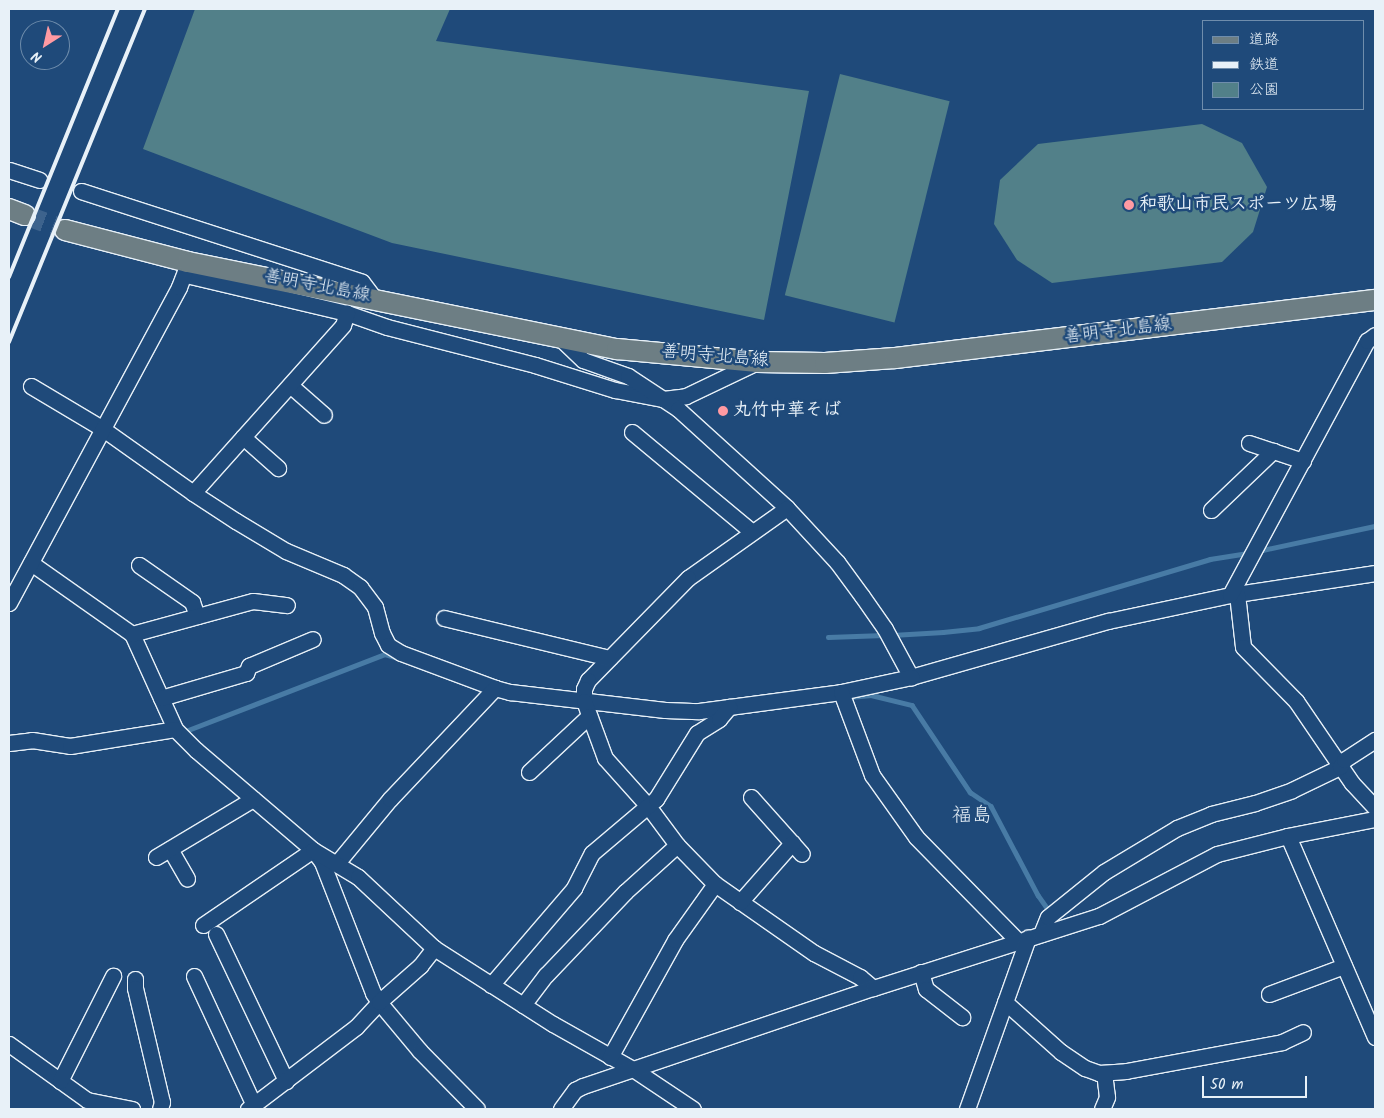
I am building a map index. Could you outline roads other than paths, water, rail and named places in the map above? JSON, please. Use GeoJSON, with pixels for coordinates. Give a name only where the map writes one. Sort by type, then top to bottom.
{"type":"FeatureCollection","features":[{"type":"Feature","properties":{"kind":"main road","name":"善明寺北島線"},"geometry":{"type":"LineString","coordinates":[[65,230],[187,269],[374,298],[617,349],[757,362],[825,363],[894,358],[1375,300]]}},
{"type":"Feature","properties":{"kind":"street"},"geometry":{"type":"LineString","coordinates":[[9,170],[39,180]]}},
{"type":"Feature","properties":{"kind":"street"},"geometry":{"type":"LineString","coordinates":[[81,191],[362,282],[374,298]]}},
{"type":"Feature","properties":{"kind":"street"},"geometry":{"type":"LineString","coordinates":[[9,604],[187,269],[347,313],[387,326],[535,365],[615,390],[662,399],[686,396],[757,362]]}},
{"type":"Feature","properties":{"kind":"street"},"geometry":{"type":"LineString","coordinates":[[193,493],[343,325],[347,313]]}},
{"type":"Feature","properties":{"kind":"street"},"geometry":{"type":"LineString","coordinates":[[560,338],[583,360],[628,376],[678,409],[787,508],[837,562],[888,634],[910,677]]}},
{"type":"Feature","properties":{"kind":"street"},"geometry":{"type":"LineString","coordinates":[[1373,338],[1303,461],[1233,594],[1243,647],[1296,701],[1340,767],[1375,808]]}},
{"type":"Feature","properties":{"kind":"street"},"geometry":{"type":"LineString","coordinates":[[290,385],[324,415]]}},
{"type":"Feature","properties":{"kind":"street"},"geometry":{"type":"LineString","coordinates":[[31,386],[103,429],[193,493],[286,551],[343,575],[360,587],[376,607],[382,632],[388,646],[401,653],[495,688],[587,708],[725,713],[842,696],[1108,621],[1233,594],[1375,573]]}},
{"type":"Feature","properties":{"kind":"street"},"geometry":{"type":"LineString","coordinates":[[632,432],[752,532]]}},
{"type":"Feature","properties":{"kind":"street"},"geometry":{"type":"LineString","coordinates":[[243,437],[278,468]]}},
{"type":"Feature","properties":{"kind":"street"},"geometry":{"type":"LineString","coordinates":[[1249,443],[1303,461]]}},
{"type":"Feature","properties":{"kind":"street"},"geometry":{"type":"LineString","coordinates":[[1211,510],[1273,451]]}},
{"type":"Feature","properties":{"kind":"street"},"geometry":{"type":"LineString","coordinates":[[787,508],[688,578],[588,680],[584,689],[587,708],[605,758],[648,806],[676,845],[715,884],[814,953],[860,977],[873,988]]}},
{"type":"Feature","properties":{"kind":"street"},"geometry":{"type":"LineString","coordinates":[[31,563],[132,634],[178,732],[313,850],[337,863],[377,894],[434,948],[523,1005],[633,1069],[693,1109]]}},
{"type":"Feature","properties":{"kind":"street"},"geometry":{"type":"LineString","coordinates":[[139,565],[192,602],[197,616]]}},
{"type":"Feature","properties":{"kind":"street"},"geometry":{"type":"LineString","coordinates":[[132,634],[252,602],[287,605]]}},
{"type":"Feature","properties":{"kind":"street"},"geometry":{"type":"LineString","coordinates":[[444,618],[609,658]]}},
{"type":"Feature","properties":{"kind":"street"},"geometry":{"type":"LineString","coordinates":[[161,698],[246,672],[249,666],[313,639]]}},
{"type":"Feature","properties":{"kind":"street"},"geometry":{"type":"LineString","coordinates":[[337,863],[390,799],[495,688]]}},
{"type":"Feature","properties":{"kind":"street"},"geometry":{"type":"LineString","coordinates":[[842,696],[872,775],[916,837],[1029,937]]}},
{"type":"Feature","properties":{"kind":"street"},"geometry":{"type":"LineString","coordinates":[[529,772],[587,708]]}},
{"type":"Feature","properties":{"kind":"street"},"geometry":{"type":"LineString","coordinates":[[492,985],[574,888],[592,852],[656,800],[697,733],[725,713]]}},
{"type":"Feature","properties":{"kind":"street"},"geometry":{"type":"LineString","coordinates":[[9,743],[32,740],[70,746],[178,732]]}},
{"type":"Feature","properties":{"kind":"street"},"geometry":{"type":"LineString","coordinates":[[967,1109],[1029,937],[1051,915],[1104,872],[1177,828],[1211,814],[1255,803],[1292,790],[1340,767],[1344,760],[1375,740]]}},
{"type":"Feature","properties":{"kind":"street"},"geometry":{"type":"LineString","coordinates":[[740,902],[797,849],[751,797]]}},
{"type":"Feature","properties":{"kind":"street"},"geometry":{"type":"LineString","coordinates":[[187,878],[163,853],[253,799]]}},
{"type":"Feature","properties":{"kind":"street"},"geometry":{"type":"LineString","coordinates":[[561,1109],[575,1090],[633,1069],[921,972],[1099,916],[1217,854],[1288,836],[1375,819]]}},
{"type":"Feature","properties":{"kind":"street"},"geometry":{"type":"LineString","coordinates":[[1288,836],[1375,1037]]}},
{"type":"Feature","properties":{"kind":"street"},"geometry":{"type":"LineString","coordinates":[[523,1005],[546,975],[625,892],[676,845]]}},
{"type":"Feature","properties":{"kind":"street"},"geometry":{"type":"LineString","coordinates":[[203,925],[313,850]]}},
{"type":"Feature","properties":{"kind":"street"},"geometry":{"type":"LineString","coordinates":[[313,850],[322,862],[373,993],[420,1051],[477,1109]]}},
{"type":"Feature","properties":{"kind":"street"},"geometry":{"type":"LineString","coordinates":[[610,1056],[675,940],[715,884]]}},
{"type":"Feature","properties":{"kind":"street"},"geometry":{"type":"LineString","coordinates":[[216,934],[286,1081]]}},
{"type":"Feature","properties":{"kind":"street"},"geometry":{"type":"LineString","coordinates":[[194,976],[251,1107],[356,1027],[379,1002],[420,966],[434,948]]}},
{"type":"Feature","properties":{"kind":"street"},"geometry":{"type":"LineString","coordinates":[[1269,994],[1344,966]]}},
{"type":"Feature","properties":{"kind":"street"},"geometry":{"type":"LineString","coordinates":[[921,972],[926,990],[962,1017]]}},
{"type":"Feature","properties":{"kind":"street"},"geometry":{"type":"LineString","coordinates":[[60,1081],[114,976]]}},
{"type":"Feature","properties":{"kind":"street"},"geometry":{"type":"LineString","coordinates":[[135,979],[135,988],[162,1102],[160,1109]]}},
{"type":"Feature","properties":{"kind":"street"},"geometry":{"type":"LineString","coordinates":[[1005,1002],[1072,1061],[1085,1068],[1104,1073],[1126,1071],[1282,1042],[1303,1032]]}},
{"type":"Feature","properties":{"kind":"street"},"geometry":{"type":"LineString","coordinates":[[9,1044],[96,1106],[132,1109]]}},
{"type":"Feature","properties":{"kind":"street"},"geometry":{"type":"LineString","coordinates":[[1102,1109],[1107,1097],[1104,1073]]}},
{"type":"Feature","properties":{"kind":"waterway"},"geometry":{"type":"LineString","coordinates":[[1258,551],[1375,526]]}},
{"type":"Feature","properties":{"kind":"waterway"},"geometry":{"type":"LineString","coordinates":[[892,635],[979,628],[1210,559],[1248,553]]}},
{"type":"Feature","properties":{"kind":"waterway"},"geometry":{"type":"LineString","coordinates":[[828,637],[884,635]]}},
{"type":"Feature","properties":{"kind":"waterway"},"geometry":{"type":"LineString","coordinates":[[183,732],[385,654],[395,657]]}},
{"type":"Feature","properties":{"kind":"waterway"},"geometry":{"type":"LineString","coordinates":[[850,697],[871,695],[912,705],[970,792],[991,806],[1038,895],[1050,912]]}},
{"type":"Feature","properties":{"kind":"tunnel"},"geometry":{"type":"LineString","coordinates":[[25,215],[65,230]]}},
{"type":"Feature","properties":{"kind":"railway"},"geometry":{"type":"LineString","coordinates":[[9,277],[118,9]]}},
{"type":"Feature","properties":{"kind":"railway"},"geometry":{"type":"LineString","coordinates":[[9,342],[145,9]]}},
{"type":"Feature","properties":{"kind":"place","name":"和歌山市民スポーツ広場"},"geometry":{"type":"Point","coordinates":[1129,205]}},
{"type":"Feature","properties":{"kind":"place","name":"丸竹中華そば"},"geometry":{"type":"Point","coordinates":[723,411]}},
{"type":"Feature","properties":{"kind":"district","name":"福島"},"geometry":{"type":"Point","coordinates":[972,816]}}]}
